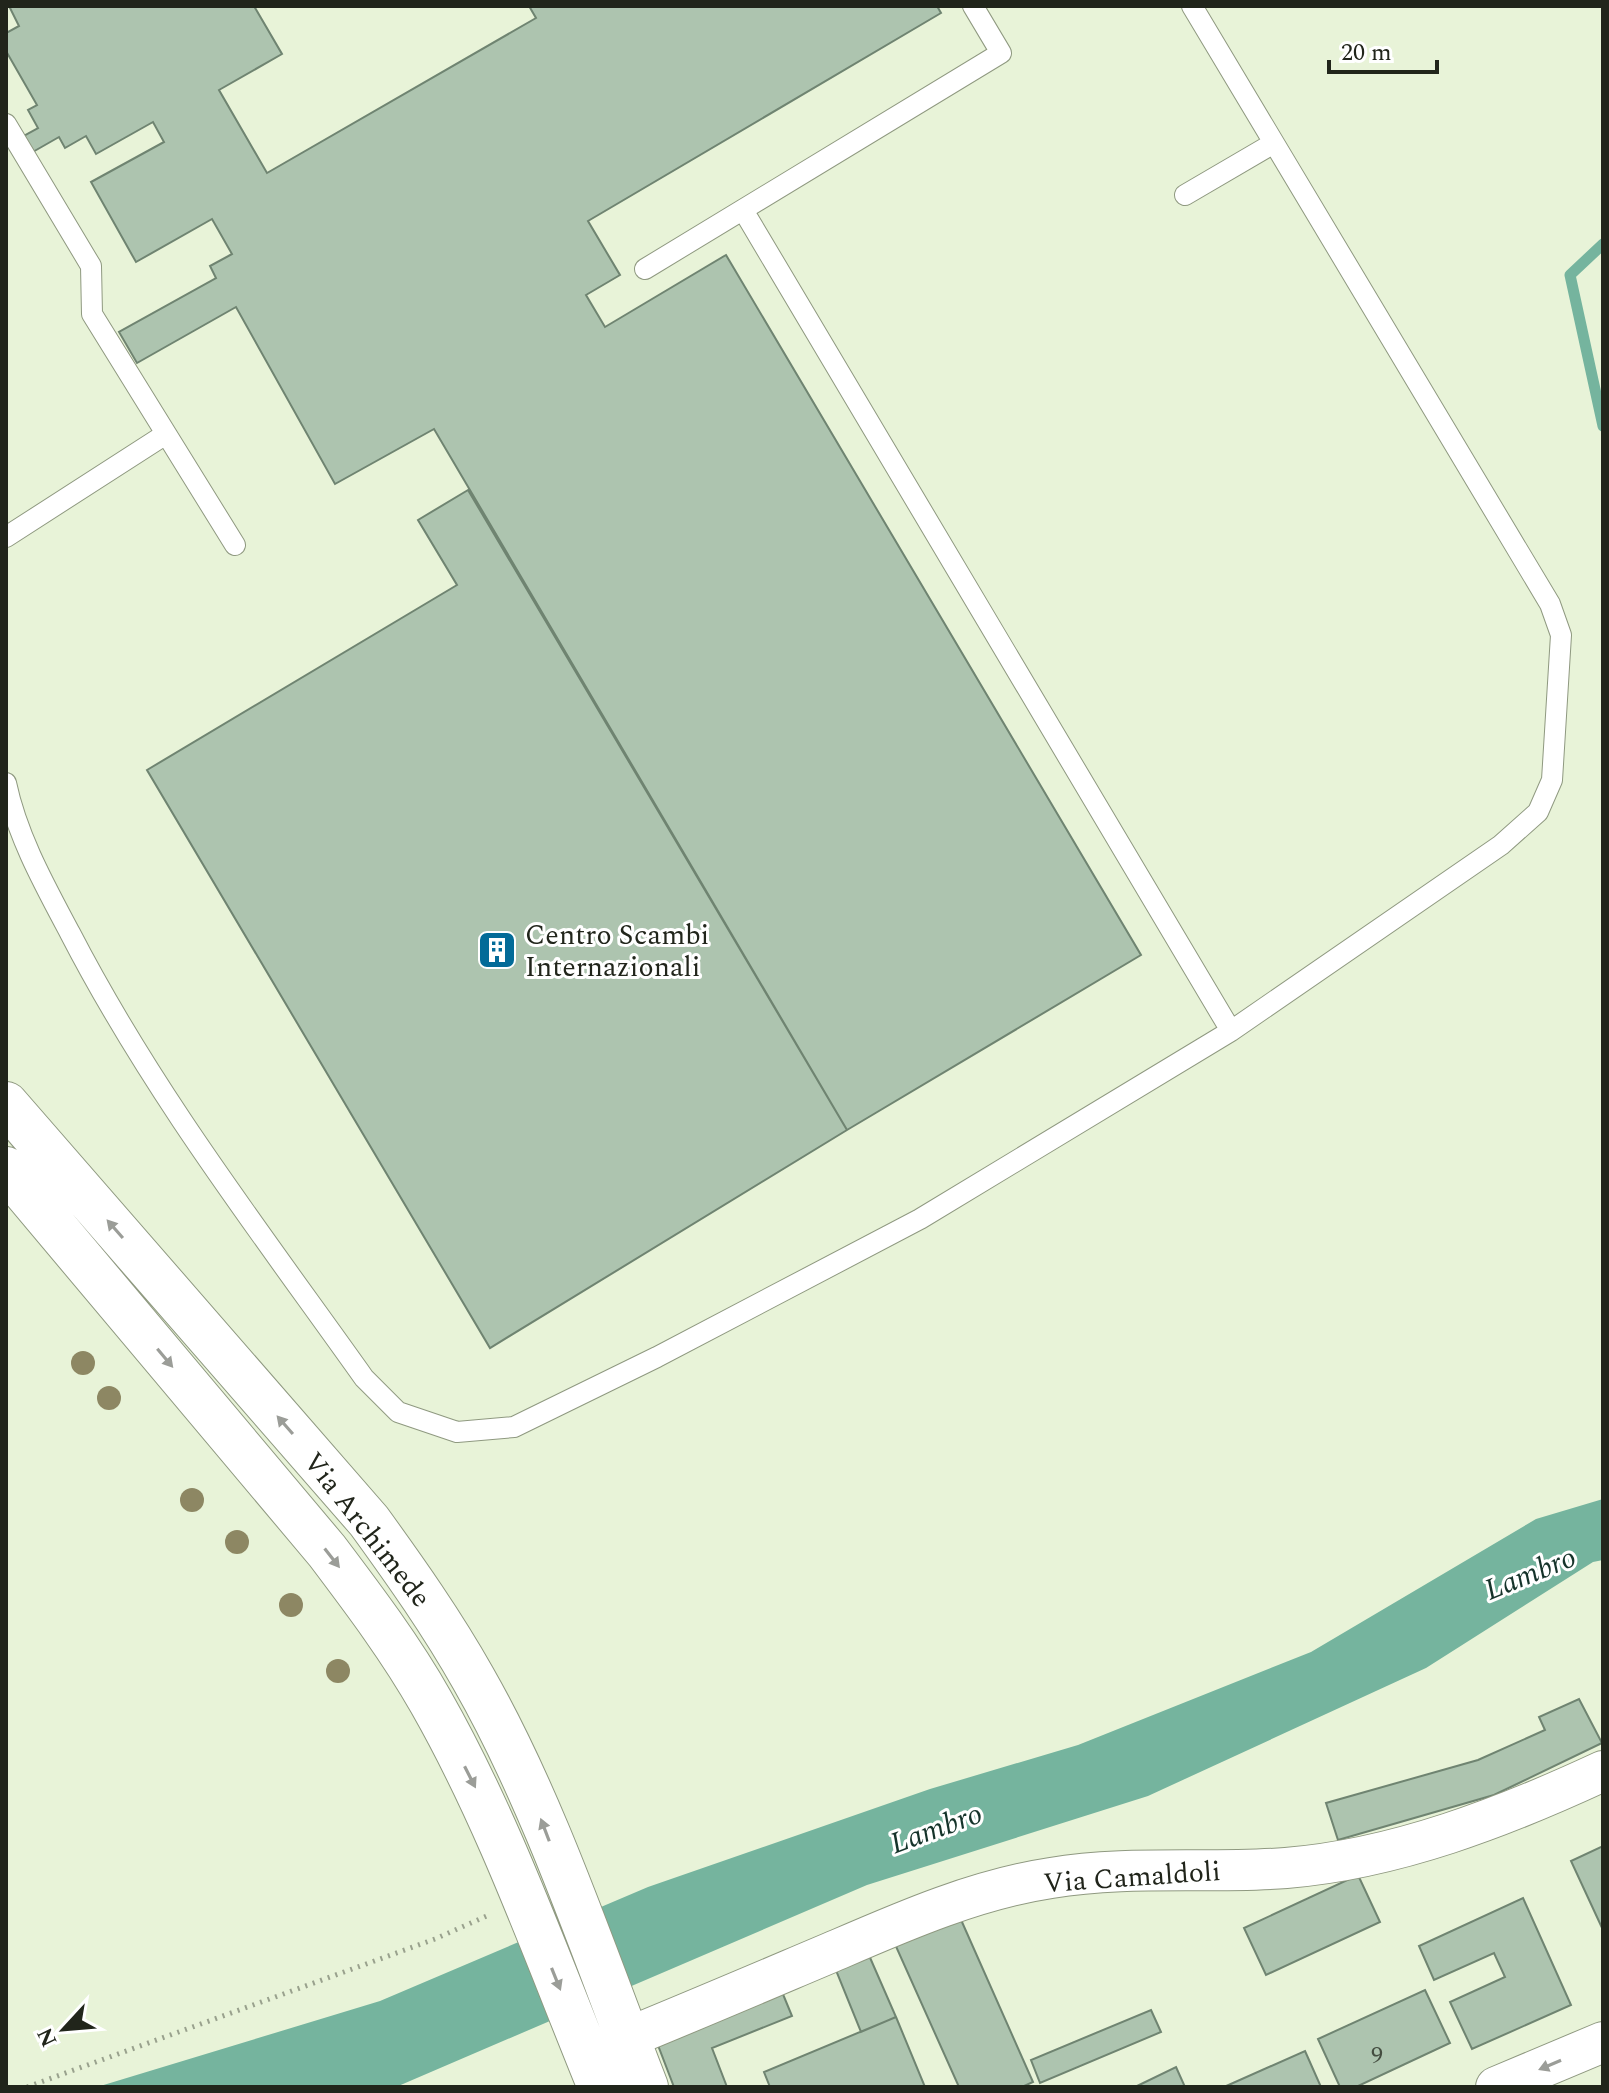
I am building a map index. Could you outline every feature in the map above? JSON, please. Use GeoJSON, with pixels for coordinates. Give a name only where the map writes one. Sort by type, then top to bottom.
{"type":"FeatureCollection","features":[{"type":"Feature","properties":{"kind":"street","name":"Via Archimede"},"geometry":{"type":"LineString","coordinates":[[6,1104],[369,1521],[418,1588],[474,1680],[527,1785],[646,2087]]}},
{"type":"Feature","properties":{"kind":"street","name":"Via Archimede"},"geometry":{"type":"LineString","coordinates":[[6,1169],[327,1551],[377,1617],[431,1701],[486,1807],[518,1913],[581,2040],[600,2087]]}},
{"type":"Feature","properties":{"kind":"street","name":"Via Camaldoli"},"geometry":{"type":"LineString","coordinates":[[624,2030],[973,1897],[1050,1878],[1161,1870],[1287,1868],[1365,1856],[1468,1827],[1603,1771]]}},
{"type":"Feature","properties":{"kind":"street"},"geometry":{"type":"LineString","coordinates":[[1496,2087],[1603,2042]]}},
{"type":"Feature","properties":{"kind":"lane"},"geometry":{"type":"LineString","coordinates":[[645,269],[1001,53],[973,6]]}},
{"type":"Feature","properties":{"kind":"lane"},"geometry":{"type":"LineString","coordinates":[[6,783],[34,865],[91,974],[171,1106],[364,1378],[398,1412],[457,1432],[514,1427],[657,1357],[920,1219],[1231,1031],[1501,845],[1538,812],[1552,780],[1561,635],[1550,604],[1192,6]]}},
{"type":"Feature","properties":{"kind":"lane"},"geometry":{"type":"LineString","coordinates":[[6,124],[91,266],[92,314],[235,545]]}},
{"type":"Feature","properties":{"kind":"lane"},"geometry":{"type":"LineString","coordinates":[[1185,195],[1274,143]]}},
{"type":"Feature","properties":{"kind":"lane"},"geometry":{"type":"LineString","coordinates":[[743,210],[1231,1031]]}},
{"type":"Feature","properties":{"kind":"lane"},"geometry":{"type":"LineString","coordinates":[[6,537],[166,434]]}},
{"type":"Feature","properties":{"kind":"path"},"geometry":{"type":"LineString","coordinates":[[27,2087],[435,1939],[518,1913]]}},
{"type":"Feature","properties":{"kind":"water","name":"Lambro"},"geometry":{"type":"Polygon","coordinates":[[[1603,1499],[1603,1560],[1593,1562],[1426,1668],[1148,1796],[867,1885],[396,2087],[97,2087],[380,2001],[648,1887],[930,1789],[1078,1745],[1311,1652],[1536,1519],[1603,1499]]]}},
{"type":"Feature","properties":{"kind":"building"},"geometry":{"type":"Polygon","coordinates":[[[9,6],[254,6],[282,54],[219,90],[267,173],[536,18],[529,6],[937,6],[941,13],[588,221],[620,275],[586,295],[605,327],[726,255],[1141,955],[847,1130],[434,429],[335,484],[236,307],[137,363],[119,332],[216,278],[210,266],[232,254],[212,219],[136,262],[91,182],[164,142],[153,122],[96,154],[86,136],[65,148],[59,137],[31,153],[22,137],[38,128],[28,110],[37,105],[6,51],[6,33],[19,26],[9,6]]]}},
{"type":"Feature","properties":{"kind":"building","name":"Centro Scambi Internazionali"},"geometry":{"type":"Polygon","coordinates":[[[468,490],[847,1130],[490,1348],[147,770],[457,585],[418,520],[468,490]]]}},
{"type":"Feature","properties":{"kind":"building"},"geometry":{"type":"Polygon","coordinates":[[[1579,1699],[1602,1743],[1494,1795],[1338,1840],[1326,1803],[1478,1760],[1545,1730],[1539,1717],[1579,1699]]]}},
{"type":"Feature","properties":{"kind":"building"},"geometry":{"type":"Polygon","coordinates":[[[1603,1846],[1603,1930],[1571,1861],[1603,1846]]]}},
{"type":"Feature","properties":{"kind":"building"},"geometry":{"type":"Polygon","coordinates":[[[1358,1875],[1380,1922],[1266,1975],[1244,1928],[1358,1875]]]}},
{"type":"Feature","properties":{"kind":"building"},"geometry":{"type":"Polygon","coordinates":[[[1523,1898],[1571,2005],[1472,2049],[1450,2002],[1505,1977],[1494,1953],[1434,1980],[1419,1946],[1523,1898]]]}},
{"type":"Feature","properties":{"kind":"building"},"geometry":{"type":"Polygon","coordinates":[[[958,1913],[1033,2082],[1022,2087],[959,2087],[894,1942],[958,1913]]]}},
{"type":"Feature","properties":{"kind":"building"},"geometry":{"type":"Polygon","coordinates":[[[868,1953],[896,2017],[861,2032],[833,1963],[868,1953]]]}},
{"type":"Feature","properties":{"kind":"building"},"geometry":{"type":"Polygon","coordinates":[[[780,1987],[792,2016],[712,2048],[727,2087],[674,2087],[656,2040],[780,1987]]]}},
{"type":"Feature","properties":{"kind":"building"},"geometry":{"type":"Polygon","coordinates":[[[1425,1990],[1450,2043],[1356,2087],[1340,2087],[1318,2039],[1425,1990]]]}},
{"type":"Feature","properties":{"kind":"building"},"geometry":{"type":"Polygon","coordinates":[[[1151,2010],[1161,2032],[1040,2083],[1031,2060],[1151,2010]]]}},
{"type":"Feature","properties":{"kind":"building"},"geometry":{"type":"Polygon","coordinates":[[[896,2017],[925,2087],[770,2087],[764,2072],[896,2017]]]}},
{"type":"Feature","properties":{"kind":"building"},"geometry":{"type":"Polygon","coordinates":[[[1305,2051],[1321,2087],[1224,2087],[1305,2051]]]}},
{"type":"Feature","properties":{"kind":"building"},"geometry":{"type":"Polygon","coordinates":[[[1176,2067],[1185,2087],[1135,2087],[1176,2067]]]}},
{"type":"Feature","properties":{"kind":"waterway"},"geometry":{"type":"LineString","coordinates":[[1603,244],[1570,275],[1603,426]]}},
{"type":"Feature","properties":{"kind":"place","name":"Centro Scambi Internazionali"},"geometry":{"type":"Point","coordinates":[497,950]}}]}
